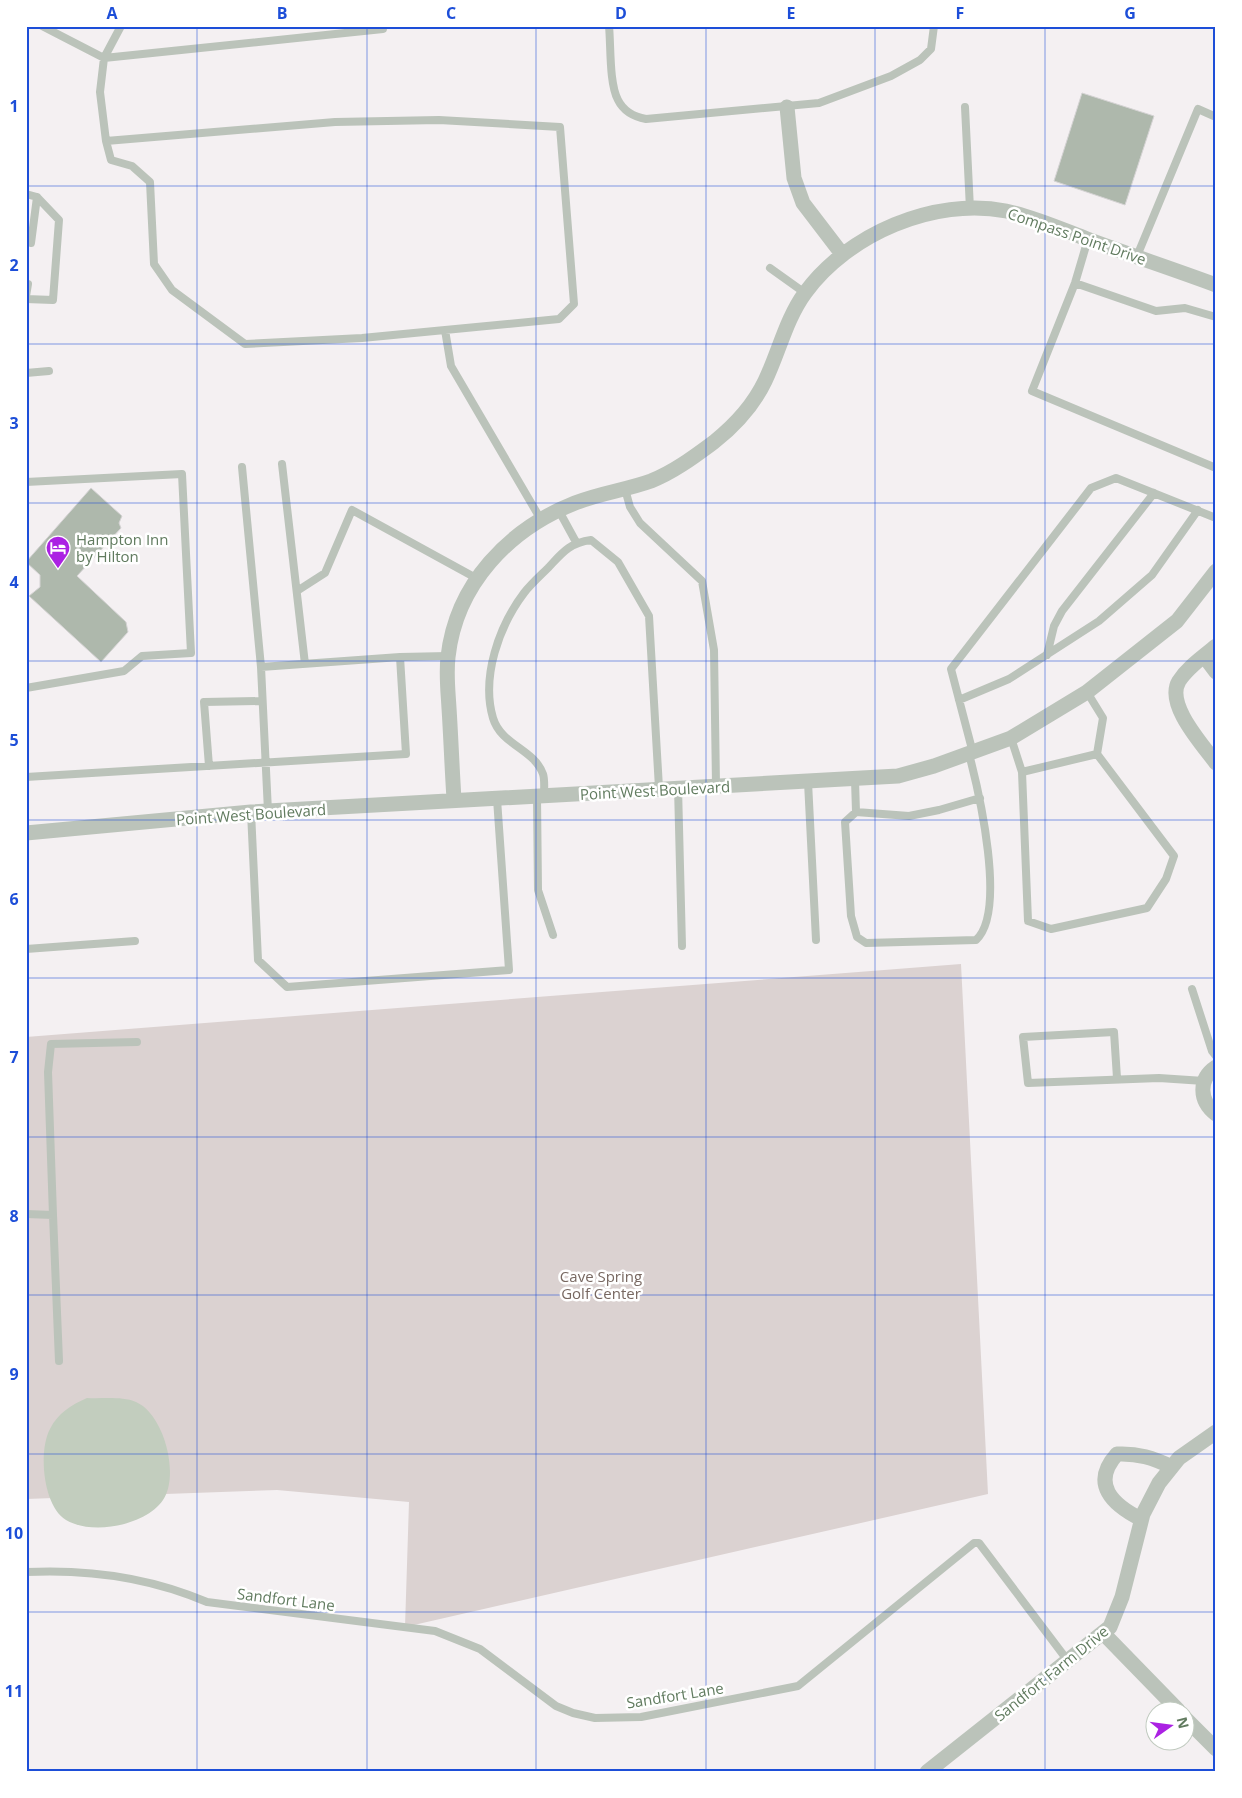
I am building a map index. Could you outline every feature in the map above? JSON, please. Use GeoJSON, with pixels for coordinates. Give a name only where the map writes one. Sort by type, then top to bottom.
{"type":"FeatureCollection","features":[{"type":"Feature","properties":{"kind":"street"},"geometry":{"type":"LineString","coordinates":[[787,107],[794,178],[803,202],[842,254]]}},
{"type":"Feature","properties":{"kind":"street","name":"Compass Point Drive"},"geometry":{"type":"LineString","coordinates":[[454,799],[448,656],[454,624],[476,578],[495,554],[540,518],[558,509],[594,496],[654,480],[691,459],[726,433],[748,408],[764,383],[791,318],[805,293],[842,254],[861,240],[889,227],[926,214],[970,209],[1005,211],[1045,222],[1216,285]]}},
{"type":"Feature","properties":{"kind":"street","name":"Point West Boulevard"},"geometry":{"type":"LineString","coordinates":[[26,833],[251,812],[454,799],[541,797],[659,788],[855,780],[898,776],[971,754],[1011,738],[1031,728],[1087,692],[1177,621],[1216,571]]}},
{"type":"Feature","properties":{"kind":"street"},"geometry":{"type":"LineString","coordinates":[[1216,672],[1210,651],[1188,670],[1178,683],[1175,695],[1177,707],[1216,762]]}},
{"type":"Feature","properties":{"kind":"street"},"geometry":{"type":"LineString","coordinates":[[1216,1067],[1208,1073],[1204,1081],[1204,1099],[1208,1107],[1216,1114]]}},
{"type":"Feature","properties":{"kind":"street","name":"Sandfort Farm Drive"},"geometry":{"type":"LineString","coordinates":[[927,1772],[1110,1628],[1122,1597],[1142,1519],[1159,1483],[1179,1458],[1216,1432]]}},
{"type":"Feature","properties":{"kind":"street"},"geometry":{"type":"LineString","coordinates":[[1142,1519],[1124,1510],[1110,1496],[1105,1483],[1107,1465],[1117,1454],[1134,1453],[1152,1457],[1172,1467]]}},
{"type":"Feature","properties":{"kind":"street"},"geometry":{"type":"LineString","coordinates":[[1104,1634],[1168,1700]]}},
{"type":"Feature","properties":{"kind":"street"},"geometry":{"type":"LineString","coordinates":[[1194,1727],[1216,1749]]}},
{"type":"Feature","properties":{"kind":"lane"},"geometry":{"type":"LineString","coordinates":[[42,26],[104,58],[383,29],[383,26]]}},
{"type":"Feature","properties":{"kind":"lane"},"geometry":{"type":"LineString","coordinates":[[106,141],[335,122],[439,120],[560,127],[574,304],[559,319],[362,338],[245,344],[172,290],[154,264],[150,182],[132,166],[111,160],[106,141],[100,92],[104,58],[121,26]]}},
{"type":"Feature","properties":{"kind":"lane"},"geometry":{"type":"LineString","coordinates":[[609,26],[613,81],[618,100],[633,116],[646,119],[819,103],[891,76],[920,60],[931,49],[934,26]]}},
{"type":"Feature","properties":{"kind":"lane"},"geometry":{"type":"LineString","coordinates":[[965,107],[970,209]]}},
{"type":"Feature","properties":{"kind":"lane"},"geometry":{"type":"LineString","coordinates":[[1138,256],[1198,109],[1216,117]]}},
{"type":"Feature","properties":{"kind":"lane"},"geometry":{"type":"LineString","coordinates":[[26,194],[37,197],[60,220],[53,300],[26,298],[28,284]]}},
{"type":"Feature","properties":{"kind":"lane"},"geometry":{"type":"LineString","coordinates":[[31,242],[37,197]]}},
{"type":"Feature","properties":{"kind":"lane"},"geometry":{"type":"LineString","coordinates":[[1088,239],[1075,283],[1032,391],[1216,468]]}},
{"type":"Feature","properties":{"kind":"lane"},"geometry":{"type":"LineString","coordinates":[[770,268],[805,293]]}},
{"type":"Feature","properties":{"kind":"lane"},"geometry":{"type":"LineString","coordinates":[[1075,283],[1156,311],[1185,308],[1216,318]]}},
{"type":"Feature","properties":{"kind":"lane"},"geometry":{"type":"LineString","coordinates":[[445,330],[451,366],[540,518]]}},
{"type":"Feature","properties":{"kind":"lane"},"geometry":{"type":"LineString","coordinates":[[26,373],[49,371]]}},
{"type":"Feature","properties":{"kind":"lane"},"geometry":{"type":"LineString","coordinates":[[282,464],[305,664]]}},
{"type":"Feature","properties":{"kind":"lane"},"geometry":{"type":"LineString","coordinates":[[242,467],[261,667],[268,811]]}},
{"type":"Feature","properties":{"kind":"lane"},"geometry":{"type":"LineString","coordinates":[[26,482],[182,474],[191,653],[142,656],[124,671],[26,688]]}},
{"type":"Feature","properties":{"kind":"lane"},"geometry":{"type":"LineString","coordinates":[[980,798],[939,810],[908,816],[856,812],[845,822],[851,916],[857,937],[866,943],[976,940],[984,933],[988,922],[990,899],[985,820],[951,669],[1091,488],[1116,478],[1216,518]]}},
{"type":"Feature","properties":{"kind":"lane"},"geometry":{"type":"LineString","coordinates":[[625,489],[630,508],[640,522],[702,581],[714,650],[716,786]]}},
{"type":"Feature","properties":{"kind":"lane"},"geometry":{"type":"LineString","coordinates":[[1047,655],[1054,626],[1062,611],[1154,493]]}},
{"type":"Feature","properties":{"kind":"lane"},"geometry":{"type":"LineString","coordinates":[[558,509],[576,542]]}},
{"type":"Feature","properties":{"kind":"lane"},"geometry":{"type":"LineString","coordinates":[[297,591],[325,573],[352,510],[452,567],[476,578]]}},
{"type":"Feature","properties":{"kind":"lane"},"geometry":{"type":"LineString","coordinates":[[959,700],[1009,679],[1099,621],[1152,575],[1198,510]]}},
{"type":"Feature","properties":{"kind":"lane"},"geometry":{"type":"LineString","coordinates":[[553,934],[538,890],[541,797],[544,775],[535,760],[507,741],[493,719],[490,683],[497,643],[524,592],[576,542],[591,540],[618,562],[649,616],[659,788]]}},
{"type":"Feature","properties":{"kind":"lane"},"geometry":{"type":"LineString","coordinates":[[261,667],[400,657],[448,656]]}},
{"type":"Feature","properties":{"kind":"lane"},"geometry":{"type":"LineString","coordinates":[[26,777],[406,754],[400,657]]}},
{"type":"Feature","properties":{"kind":"lane"},"geometry":{"type":"LineString","coordinates":[[1011,738],[1022,772],[1028,921],[1051,929],[1147,908],[1166,879],[1174,856],[1098,754],[1103,718],[1087,692]]}},
{"type":"Feature","properties":{"kind":"lane"},"geometry":{"type":"LineString","coordinates":[[209,766],[204,702],[262,701]]}},
{"type":"Feature","properties":{"kind":"lane"},"geometry":{"type":"LineString","coordinates":[[1022,772],[1098,754]]}},
{"type":"Feature","properties":{"kind":"lane"},"geometry":{"type":"LineString","coordinates":[[855,780],[856,812]]}},
{"type":"Feature","properties":{"kind":"lane"},"geometry":{"type":"LineString","coordinates":[[808,782],[816,940]]}},
{"type":"Feature","properties":{"kind":"lane"},"geometry":{"type":"LineString","coordinates":[[678,787],[682,946]]}},
{"type":"Feature","properties":{"kind":"lane"},"geometry":{"type":"LineString","coordinates":[[251,812],[258,960],[287,987],[509,970],[497,798]]}},
{"type":"Feature","properties":{"kind":"lane"},"geometry":{"type":"LineString","coordinates":[[26,949],[135,942]]}},
{"type":"Feature","properties":{"kind":"lane"},"geometry":{"type":"LineString","coordinates":[[1192,988],[1212,1051],[1216,1056]]}},
{"type":"Feature","properties":{"kind":"lane"},"geometry":{"type":"LineString","coordinates":[[1117,1078],[1114,1032],[1023,1037],[1028,1083],[1117,1078],[1204,1081]]}},
{"type":"Feature","properties":{"kind":"lane"},"geometry":{"type":"LineString","coordinates":[[59,1361],[48,1072],[51,1044],[137,1042]]}},
{"type":"Feature","properties":{"kind":"lane"},"geometry":{"type":"LineString","coordinates":[[26,1214],[53,1215]]}},
{"type":"Feature","properties":{"kind":"lane","name":"Sandfort Lane"},"geometry":{"type":"LineString","coordinates":[[26,1572],[53,1571],[118,1577],[176,1589],[207,1602],[435,1631],[480,1648],[556,1706],[573,1713],[595,1718],[619,1718],[641,1717],[798,1686],[974,1543],[979,1543],[1068,1661]]}},
{"type":"Feature","properties":{"kind":"green space","name":"Cave Spring Golf Center"},"geometry":{"type":"Polygon","coordinates":[[[961,964],[988,1494],[405,1627],[409,1502],[277,1490],[26,1499],[26,1037],[961,964]]]}},
{"type":"Feature","properties":{"kind":"shaded area"},"geometry":{"type":"Polygon","coordinates":[[[87,1398],[118,1398],[136,1402],[146,1409],[161,1432],[169,1461],[170,1476],[168,1489],[163,1500],[155,1509],[132,1522],[104,1527],[77,1525],[66,1520],[58,1513],[52,1503],[45,1478],[44,1451],[46,1439],[57,1418],[65,1410],[87,1398]]]}},
{"type":"Feature","properties":{"kind":"building"},"geometry":{"type":"Polygon","coordinates":[[[1082,93],[1154,116],[1125,205],[1054,181],[1082,93]]]}},
{"type":"Feature","properties":{"kind":"building","name":"Hampton Inn by Hilton"},"geometry":{"type":"Polygon","coordinates":[[[91,488],[122,516],[119,523],[121,528],[77,576],[126,622],[128,632],[101,662],[29,596],[40,587],[40,575],[26,562],[91,488]]]}},
{"type":"Feature","properties":{"kind":"place","name":"Hampton Inn by Hilton"},"geometry":{"type":"Point","coordinates":[58,569]}}]}
